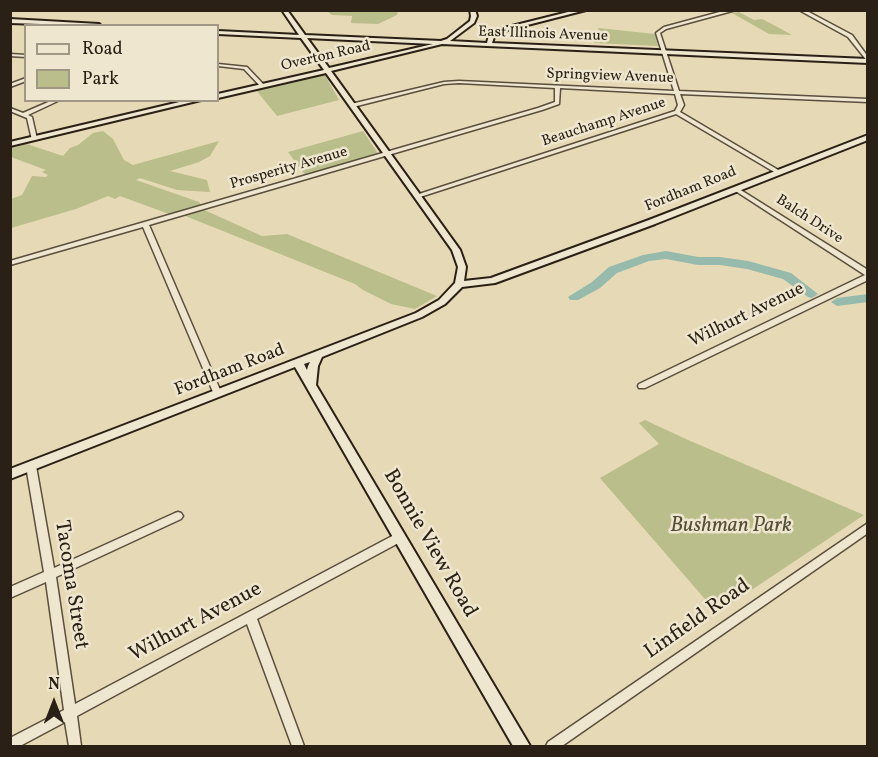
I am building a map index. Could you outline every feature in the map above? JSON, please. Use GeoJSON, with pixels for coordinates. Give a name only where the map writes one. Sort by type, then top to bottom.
{"type":"FeatureCollection","features":[{"type":"Feature","properties":{"kind":"street"},"geometry":{"type":"LineString","coordinates":[[284,10],[329,70],[460,258],[462,267],[457,287]]}},
{"type":"Feature","properties":{"kind":"street"},"geometry":{"type":"LineString","coordinates":[[443,40],[472,10]]}},
{"type":"Feature","properties":{"kind":"street"},"geometry":{"type":"LineString","coordinates":[[489,43],[491,36],[498,31],[584,10]]}},
{"type":"Feature","properties":{"kind":"street"},"geometry":{"type":"LineString","coordinates":[[662,49],[658,36],[661,30],[734,10]]}},
{"type":"Feature","properties":{"kind":"street"},"geometry":{"type":"LineString","coordinates":[[801,10],[850,36],[867,59]]}},
{"type":"Feature","properties":{"kind":"street"},"geometry":{"type":"LineString","coordinates":[[443,40],[456,34],[471,22],[469,15]]}},
{"type":"Feature","properties":{"kind":"street"},"geometry":{"type":"LineString","coordinates":[[10,23],[30,24]]}},
{"type":"Feature","properties":{"kind":"street"},"geometry":{"type":"LineString","coordinates":[[284,33],[297,27]]}},
{"type":"Feature","properties":{"kind":"street","name":"East Illinois Avenue"},"geometry":{"type":"LineString","coordinates":[[219,32],[284,33],[322,38],[380,38]]}},
{"type":"Feature","properties":{"kind":"street","name":"East Illinois Avenue"},"geometry":{"type":"LineString","coordinates":[[230,32],[464,40],[489,43]]}},
{"type":"Feature","properties":{"kind":"street"},"geometry":{"type":"LineString","coordinates":[[456,34],[464,40]]}},
{"type":"Feature","properties":{"kind":"street"},"geometry":{"type":"LineString","coordinates":[[310,44],[322,38]]}},
{"type":"Feature","properties":{"kind":"street","name":"East Illinois Avenue"},"geometry":{"type":"LineString","coordinates":[[443,40],[867,59]]}},
{"type":"Feature","properties":{"kind":"street","name":"Overton Road"},"geometry":{"type":"LineString","coordinates":[[219,96],[428,47],[443,40]]}},
{"type":"Feature","properties":{"kind":"street","name":"Beauchamp Avenue"},"geometry":{"type":"LineString","coordinates":[[418,196],[677,112],[681,105],[662,49]]}},
{"type":"Feature","properties":{"kind":"street"},"geometry":{"type":"LineString","coordinates":[[219,65],[245,68],[263,86]]}},
{"type":"Feature","properties":{"kind":"street"},"geometry":{"type":"LineString","coordinates":[[10,86],[24,80]]}},
{"type":"Feature","properties":{"kind":"street","name":"Springview Avenue"},"geometry":{"type":"LineString","coordinates":[[353,105],[451,82],[867,101]]}},
{"type":"Feature","properties":{"kind":"street","name":"Prosperity Avenue"},"geometry":{"type":"LineString","coordinates":[[10,263],[551,106],[559,100],[558,86]]}},
{"type":"Feature","properties":{"kind":"street"},"geometry":{"type":"LineString","coordinates":[[25,114],[53,102]]}},
{"type":"Feature","properties":{"kind":"street"},"geometry":{"type":"LineString","coordinates":[[10,144],[189,102]]}},
{"type":"Feature","properties":{"kind":"street"},"geometry":{"type":"LineString","coordinates":[[10,110],[25,114],[30,119],[34,138]]}},
{"type":"Feature","properties":{"kind":"street","name":"Balch Drive"},"geometry":{"type":"LineString","coordinates":[[677,112],[778,172]]}},
{"type":"Feature","properties":{"kind":"street","name":"Fordham Road"},"geometry":{"type":"LineString","coordinates":[[10,474],[419,315],[442,303],[457,287],[478,288],[867,137]]}},
{"type":"Feature","properties":{"kind":"street","name":"Balch Drive"},"geometry":{"type":"LineString","coordinates":[[736,189],[867,276]]}},
{"type":"Feature","properties":{"kind":"street"},"geometry":{"type":"LineString","coordinates":[[145,224],[217,392]]}},
{"type":"Feature","properties":{"kind":"street","name":"Wilhurt Avenue"},"geometry":{"type":"LineString","coordinates":[[642,386],[867,276]]}},
{"type":"Feature","properties":{"kind":"street"},"geometry":{"type":"LineString","coordinates":[[311,385],[313,366],[318,355]]}},
{"type":"Feature","properties":{"kind":"street","name":"Bonnie View Road"},"geometry":{"type":"LineString","coordinates":[[298,363],[522,747]]}},
{"type":"Feature","properties":{"kind":"street","name":"Tacoma Street"},"geometry":{"type":"LineString","coordinates":[[31,466],[50,575],[75,747]]}},
{"type":"Feature","properties":{"kind":"street"},"geometry":{"type":"LineString","coordinates":[[10,593],[178,516]]}},
{"type":"Feature","properties":{"kind":"street","name":"Linfield Road"},"geometry":{"type":"LineString","coordinates":[[552,747],[867,528]]}},
{"type":"Feature","properties":{"kind":"street","name":"Wilhurt Avenue"},"geometry":{"type":"LineString","coordinates":[[10,745],[400,537]]}},
{"type":"Feature","properties":{"kind":"street"},"geometry":{"type":"LineString","coordinates":[[250,616],[298,747]]}},
{"type":"Feature","properties":{"kind":"green space"},"geometry":{"type":"Polygon","coordinates":[[[327,11],[398,11],[397,15],[378,24],[351,23],[352,16],[332,15],[327,11]]]}},
{"type":"Feature","properties":{"kind":"green space"},"geometry":{"type":"Polygon","coordinates":[[[739,12],[754,20],[762,19],[792,35],[769,34],[732,13],[739,12]]]}},
{"type":"Feature","properties":{"kind":"green space"},"geometry":{"type":"Polygon","coordinates":[[[598,28],[655,34],[658,46],[594,43],[594,41],[601,41],[598,28]]]}},
{"type":"Feature","properties":{"kind":"green space"},"geometry":{"type":"Polygon","coordinates":[[[325,75],[339,100],[277,116],[256,90],[325,75]]]}},
{"type":"Feature","properties":{"kind":"green space"},"geometry":{"type":"Polygon","coordinates":[[[103,131],[113,139],[124,160],[133,165],[219,141],[210,156],[170,171],[207,180],[210,192],[177,190],[140,178],[136,180],[199,202],[201,205],[169,214],[120,196],[115,199],[108,196],[76,209],[11,228],[11,199],[22,195],[32,176],[46,177],[48,175],[42,172],[46,170],[11,157],[11,148],[27,144],[63,156],[70,148],[78,145],[93,133],[103,131]]]}},
{"type":"Feature","properties":{"kind":"green space"},"geometry":{"type":"Polygon","coordinates":[[[363,131],[379,155],[306,176],[288,152],[363,131]]]}},
{"type":"Feature","properties":{"kind":"green space"},"geometry":{"type":"Polygon","coordinates":[[[202,209],[262,236],[287,234],[437,296],[415,309],[391,304],[355,284],[183,215],[202,209]]]}},
{"type":"Feature","properties":{"kind":"green space","name":"Bushman Park"},"geometry":{"type":"Polygon","coordinates":[[[645,420],[864,515],[717,613],[600,478],[659,444],[639,423],[645,420]]]}},
{"type":"Feature","properties":{"kind":"waterway"},"geometry":{"type":"LineString","coordinates":[[574,297],[596,285],[613,270],[647,258],[666,255],[698,261],[748,265],[787,276],[812,294]]}},
{"type":"Feature","properties":{"kind":"waterway"},"geometry":{"type":"LineString","coordinates":[[837,302],[868,298]]}}]}
